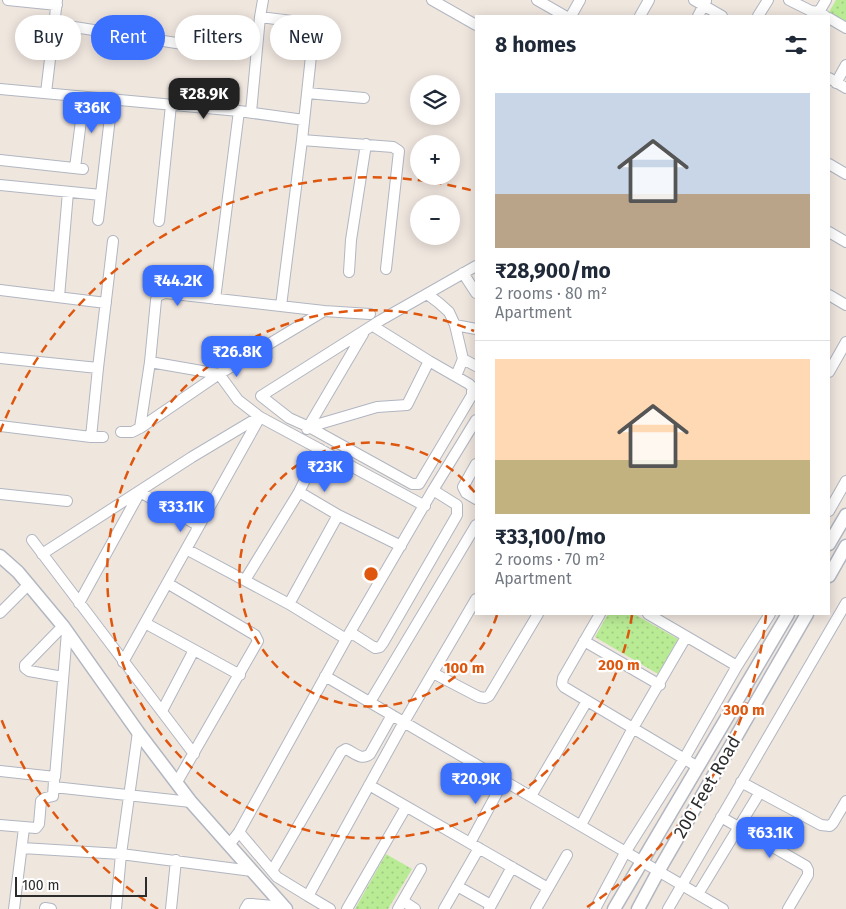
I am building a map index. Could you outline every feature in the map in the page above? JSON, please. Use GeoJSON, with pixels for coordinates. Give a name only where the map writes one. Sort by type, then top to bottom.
{"type":"FeatureCollection","features":[{"type":"Feature","properties":{"kind":"street"},"geometry":{"type":"LineString","coordinates":[[8,0],[57,3]]}},
{"type":"Feature","properties":{"kind":"street"},"geometry":{"type":"LineString","coordinates":[[263,0],[260,17],[308,23],[314,28],[281,306]]}},
{"type":"Feature","properties":{"kind":"street"},"geometry":{"type":"LineString","coordinates":[[432,0],[475,24]]}},
{"type":"Feature","properties":{"kind":"street"},"geometry":{"type":"LineString","coordinates":[[537,0],[563,15]]}},
{"type":"Feature","properties":{"kind":"street"},"geometry":{"type":"LineString","coordinates":[[571,15],[580,0]]}},
{"type":"Feature","properties":{"kind":"street"},"geometry":{"type":"LineString","coordinates":[[641,15],[649,0]]}},
{"type":"Feature","properties":{"kind":"street"},"geometry":{"type":"LineString","coordinates":[[759,15],[768,0]]}},
{"type":"Feature","properties":{"kind":"street"},"geometry":{"type":"LineString","coordinates":[[790,0],[811,12],[822,14],[826,0]]}},
{"type":"Feature","properties":{"kind":"street"},"geometry":{"type":"LineString","coordinates":[[698,15],[701,2],[720,15]]}},
{"type":"Feature","properties":{"kind":"street"},"geometry":{"type":"LineString","coordinates":[[830,19],[846,28]]}},
{"type":"Feature","properties":{"kind":"street"},"geometry":{"type":"LineString","coordinates":[[81,28],[175,43]]}},
{"type":"Feature","properties":{"kind":"street"},"geometry":{"type":"LineString","coordinates":[[46,94],[50,60]]}},
{"type":"Feature","properties":{"kind":"street"},"geometry":{"type":"LineString","coordinates":[[251,112],[256,60]]}},
{"type":"Feature","properties":{"kind":"street"},"geometry":{"type":"LineString","coordinates":[[846,65],[833,80],[846,88]]}},
{"type":"Feature","properties":{"kind":"street"},"geometry":{"type":"LineString","coordinates":[[0,89],[239,110],[304,120]]}},
{"type":"Feature","properties":{"kind":"street"},"geometry":{"type":"LineString","coordinates":[[307,93],[364,98]]}},
{"type":"Feature","properties":{"kind":"street"},"geometry":{"type":"LineString","coordinates":[[0,160],[79,169],[84,97]]}},
{"type":"Feature","properties":{"kind":"street"},"geometry":{"type":"LineString","coordinates":[[98,220],[112,100]]}},
{"type":"Feature","properties":{"kind":"street"},"geometry":{"type":"LineString","coordinates":[[159,221],[171,105]]}},
{"type":"Feature","properties":{"kind":"street"},"geometry":{"type":"LineString","coordinates":[[215,299],[239,110]]}},
{"type":"Feature","properties":{"kind":"street"},"geometry":{"type":"LineString","coordinates":[[302,140],[393,147],[398,152],[386,269]]}},
{"type":"Feature","properties":{"kind":"street"},"geometry":{"type":"LineString","coordinates":[[349,272],[351,240],[366,144]]}},
{"type":"Feature","properties":{"kind":"street"},"geometry":{"type":"LineString","coordinates":[[830,165],[846,174]]}},
{"type":"Feature","properties":{"kind":"street"},"geometry":{"type":"LineString","coordinates":[[0,185],[101,195]]}},
{"type":"Feature","properties":{"kind":"street"},"geometry":{"type":"LineString","coordinates":[[59,297],[68,192]]}},
{"type":"Feature","properties":{"kind":"street"},"geometry":{"type":"LineString","coordinates":[[830,233],[846,242]]}},
{"type":"Feature","properties":{"kind":"street"},"geometry":{"type":"LineString","coordinates":[[91,437],[113,241]]}},
{"type":"Feature","properties":{"kind":"street"},"geometry":{"type":"LineString","coordinates":[[369,328],[456,376],[475,389],[419,484],[412,484],[309,426],[289,418],[262,396],[369,328],[475,267]]}},
{"type":"Feature","properties":{"kind":"street"},"geometry":{"type":"LineString","coordinates":[[463,273],[475,291]]}},
{"type":"Feature","properties":{"kind":"street"},"geometry":{"type":"LineString","coordinates":[[0,290],[106,303]]}},
{"type":"Feature","properties":{"kind":"street"},"geometry":{"type":"LineString","coordinates":[[140,428],[157,296],[165,292],[324,311],[370,314]]}},
{"type":"Feature","properties":{"kind":"street"},"geometry":{"type":"LineString","coordinates":[[427,294],[449,312],[455,325],[463,359],[456,376]]}},
{"type":"Feature","properties":{"kind":"street"},"geometry":{"type":"LineString","coordinates":[[830,296],[846,305]]}},
{"type":"Feature","properties":{"kind":"street"},"geometry":{"type":"LineString","coordinates":[[121,432],[132,432],[140,428],[219,374],[324,311]]}},
{"type":"Feature","properties":{"kind":"street"},"geometry":{"type":"LineString","coordinates":[[455,325],[475,329]]}},
{"type":"Feature","properties":{"kind":"street"},"geometry":{"type":"LineString","coordinates":[[301,439],[369,328]]}},
{"type":"Feature","properties":{"kind":"street"},"geometry":{"type":"LineString","coordinates":[[830,368],[846,342]]}},
{"type":"Feature","properties":{"kind":"street"},"geometry":{"type":"LineString","coordinates":[[0,358],[98,368]]}},
{"type":"Feature","properties":{"kind":"street"},"geometry":{"type":"LineString","coordinates":[[463,359],[475,365]]}},
{"type":"Feature","properties":{"kind":"street"},"geometry":{"type":"LineString","coordinates":[[309,426],[377,407],[406,405],[429,361]]}},
{"type":"Feature","properties":{"kind":"street"},"geometry":{"type":"LineString","coordinates":[[150,362],[219,374],[238,400],[260,417],[424,506]]}},
{"type":"Feature","properties":{"kind":"street"},"geometry":{"type":"LineString","coordinates":[[42,554],[192,457],[260,417]]}},
{"type":"Feature","properties":{"kind":"street"},"geometry":{"type":"LineString","coordinates":[[124,662],[260,417]]}},
{"type":"Feature","properties":{"kind":"street"},"geometry":{"type":"LineString","coordinates":[[229,845],[239,832],[348,635],[475,422]]}},
{"type":"Feature","properties":{"kind":"street"},"geometry":{"type":"LineString","coordinates":[[0,431],[0,426],[104,437]]}},
{"type":"Feature","properties":{"kind":"street"},"geometry":{"type":"LineString","coordinates":[[466,437],[475,442]]}},
{"type":"Feature","properties":{"kind":"street"},"geometry":{"type":"LineString","coordinates":[[245,580],[299,492],[320,449]]}},
{"type":"Feature","properties":{"kind":"street"},"geometry":{"type":"LineString","coordinates":[[475,466],[464,487],[466,493],[475,498]]}},
{"type":"Feature","properties":{"kind":"street"},"geometry":{"type":"LineString","coordinates":[[830,509],[846,480]]}},
{"type":"Feature","properties":{"kind":"street"},"geometry":{"type":"LineString","coordinates":[[186,549],[348,635],[375,648],[380,647],[457,515],[457,505],[433,490]]}},
{"type":"Feature","properties":{"kind":"street"},"geometry":{"type":"LineString","coordinates":[[140,492],[199,526]]}},
{"type":"Feature","properties":{"kind":"street"},"geometry":{"type":"LineString","coordinates":[[79,603],[140,492]]}},
{"type":"Feature","properties":{"kind":"street"},"geometry":{"type":"LineString","coordinates":[[299,492],[338,515],[401,546]]}},
{"type":"Feature","properties":{"kind":"street"},"geometry":{"type":"LineString","coordinates":[[0,494],[67,501]]}},
{"type":"Feature","properties":{"kind":"street"},"geometry":{"type":"LineString","coordinates":[[289,604],[338,515]]}},
{"type":"Feature","properties":{"kind":"street"},"geometry":{"type":"LineString","coordinates":[[830,542],[846,515]]}},
{"type":"Feature","properties":{"kind":"street"},"geometry":{"type":"LineString","coordinates":[[370,702],[475,527]]}},
{"type":"Feature","properties":{"kind":"street"},"geometry":{"type":"LineString","coordinates":[[32,540],[194,754]]}},
{"type":"Feature","properties":{"kind":"street"},"geometry":{"type":"LineString","coordinates":[[830,574],[846,546]]}},
{"type":"Feature","properties":{"kind":"street"},"geometry":{"type":"LineString","coordinates":[[0,556],[29,584],[65,629],[138,732],[178,782],[191,802],[286,908]]}},
{"type":"Feature","properties":{"kind":"street"},"geometry":{"type":"LineString","coordinates":[[167,583],[258,638],[257,646],[178,782]]}},
{"type":"Feature","properties":{"kind":"street"},"geometry":{"type":"LineString","coordinates":[[0,613],[29,584]]}},
{"type":"Feature","properties":{"kind":"street"},"geometry":{"type":"LineString","coordinates":[[308,896],[404,722],[475,601]]}},
{"type":"Feature","properties":{"kind":"street"},"geometry":{"type":"LineString","coordinates":[[668,909],[846,603]]}},
{"type":"Feature","properties":{"kind":"street"},"geometry":{"type":"LineString","coordinates":[[433,673],[479,696],[485,698],[489,696],[537,615]]}},
{"type":"Feature","properties":{"kind":"street"},"geometry":{"type":"LineString","coordinates":[[599,615],[563,678],[562,684],[564,687],[698,767]]}},
{"type":"Feature","properties":{"kind":"street"},"geometry":{"type":"LineString","coordinates":[[650,615],[738,666]]}},
{"type":"Feature","properties":{"kind":"street"},"geometry":{"type":"LineString","coordinates":[[595,909],[626,851],[684,759],[769,615]]}},
{"type":"Feature","properties":{"kind":"street","name":"200 Feet Road"},"geometry":{"type":"LineString","coordinates":[[641,908],[659,870],[806,615]]}},
{"type":"Feature","properties":{"kind":"street"},"geometry":{"type":"LineString","coordinates":[[614,909],[698,767],[782,616]]}},
{"type":"Feature","properties":{"kind":"street"},"geometry":{"type":"LineString","coordinates":[[145,623],[240,675]]}},
{"type":"Feature","properties":{"kind":"street"},"geometry":{"type":"LineString","coordinates":[[63,677],[29,671],[25,668],[25,665],[65,629]]}},
{"type":"Feature","properties":{"kind":"street"},"geometry":{"type":"LineString","coordinates":[[0,825],[34,829],[38,826],[42,801],[53,796],[65,629]]}},
{"type":"Feature","properties":{"kind":"street"},"geometry":{"type":"LineString","coordinates":[[581,825],[633,728],[660,685],[686,637]]}},
{"type":"Feature","properties":{"kind":"street"},"geometry":{"type":"LineString","coordinates":[[584,641],[660,685]]}},
{"type":"Feature","properties":{"kind":"street"},"geometry":{"type":"LineString","coordinates":[[162,711],[194,650]]}},
{"type":"Feature","properties":{"kind":"street"},"geometry":{"type":"LineString","coordinates":[[325,676],[723,909]]}},
{"type":"Feature","properties":{"kind":"street"},"geometry":{"type":"LineString","coordinates":[[531,796],[587,701]]}},
{"type":"Feature","properties":{"kind":"street"},"geometry":{"type":"LineString","coordinates":[[272,872],[341,752],[346,749],[360,757],[367,757],[392,715]]}},
{"type":"Feature","properties":{"kind":"street"},"geometry":{"type":"LineString","coordinates":[[116,909],[121,854],[138,732]]}},
{"type":"Feature","properties":{"kind":"street"},"geometry":{"type":"LineString","coordinates":[[0,771],[130,795],[191,802]]}},
{"type":"Feature","properties":{"kind":"street"},"geometry":{"type":"LineString","coordinates":[[444,909],[457,886],[504,780]]}},
{"type":"Feature","properties":{"kind":"street"},"geometry":{"type":"LineString","coordinates":[[742,782],[821,825],[827,826],[833,823],[846,801]]}},
{"type":"Feature","properties":{"kind":"street"},"geometry":{"type":"LineString","coordinates":[[369,785],[548,888]]}},
{"type":"Feature","properties":{"kind":"street"},"geometry":{"type":"LineString","coordinates":[[698,894],[760,792]]}},
{"type":"Feature","properties":{"kind":"street"},"geometry":{"type":"LineString","coordinates":[[348,909],[406,806]]}},
{"type":"Feature","properties":{"kind":"street"},"geometry":{"type":"LineString","coordinates":[[722,817],[806,866],[808,870],[805,880],[788,909]]}},
{"type":"Feature","properties":{"kind":"street"},"geometry":{"type":"LineString","coordinates":[[14,909],[24,828]]}},
{"type":"Feature","properties":{"kind":"street"},"geometry":{"type":"LineString","coordinates":[[239,832],[272,872],[284,882],[330,909]]}},
{"type":"Feature","properties":{"kind":"street"},"geometry":{"type":"LineString","coordinates":[[22,848],[121,854],[252,871]]}},
{"type":"Feature","properties":{"kind":"street"},"geometry":{"type":"LineString","coordinates":[[536,909],[567,855]]}},
{"type":"Feature","properties":{"kind":"street"},"geometry":{"type":"LineString","coordinates":[[171,909],[176,860]]}},
{"type":"Feature","properties":{"kind":"street"},"geometry":{"type":"LineString","coordinates":[[457,886],[490,907],[512,867]]}},
{"type":"Feature","properties":{"kind":"street"},"geometry":{"type":"LineString","coordinates":[[415,909],[400,905],[421,869]]}},
{"type":"Feature","properties":{"kind":"street"},"geometry":{"type":"LineString","coordinates":[[245,909],[248,904],[286,908]]}},
{"type":"Feature","properties":{"kind":"green space"},"geometry":{"type":"Polygon","coordinates":[[[836,0],[846,0],[846,22],[829,12],[836,0]]]}},
{"type":"Feature","properties":{"kind":"green space"},"geometry":{"type":"Polygon","coordinates":[[[607,615],[636,615],[678,639],[658,674],[595,637],[607,615]]]}},
{"type":"Feature","properties":{"kind":"green space"},"geometry":{"type":"Polygon","coordinates":[[[386,854],[412,869],[388,909],[355,909],[386,854]]]}}]}
